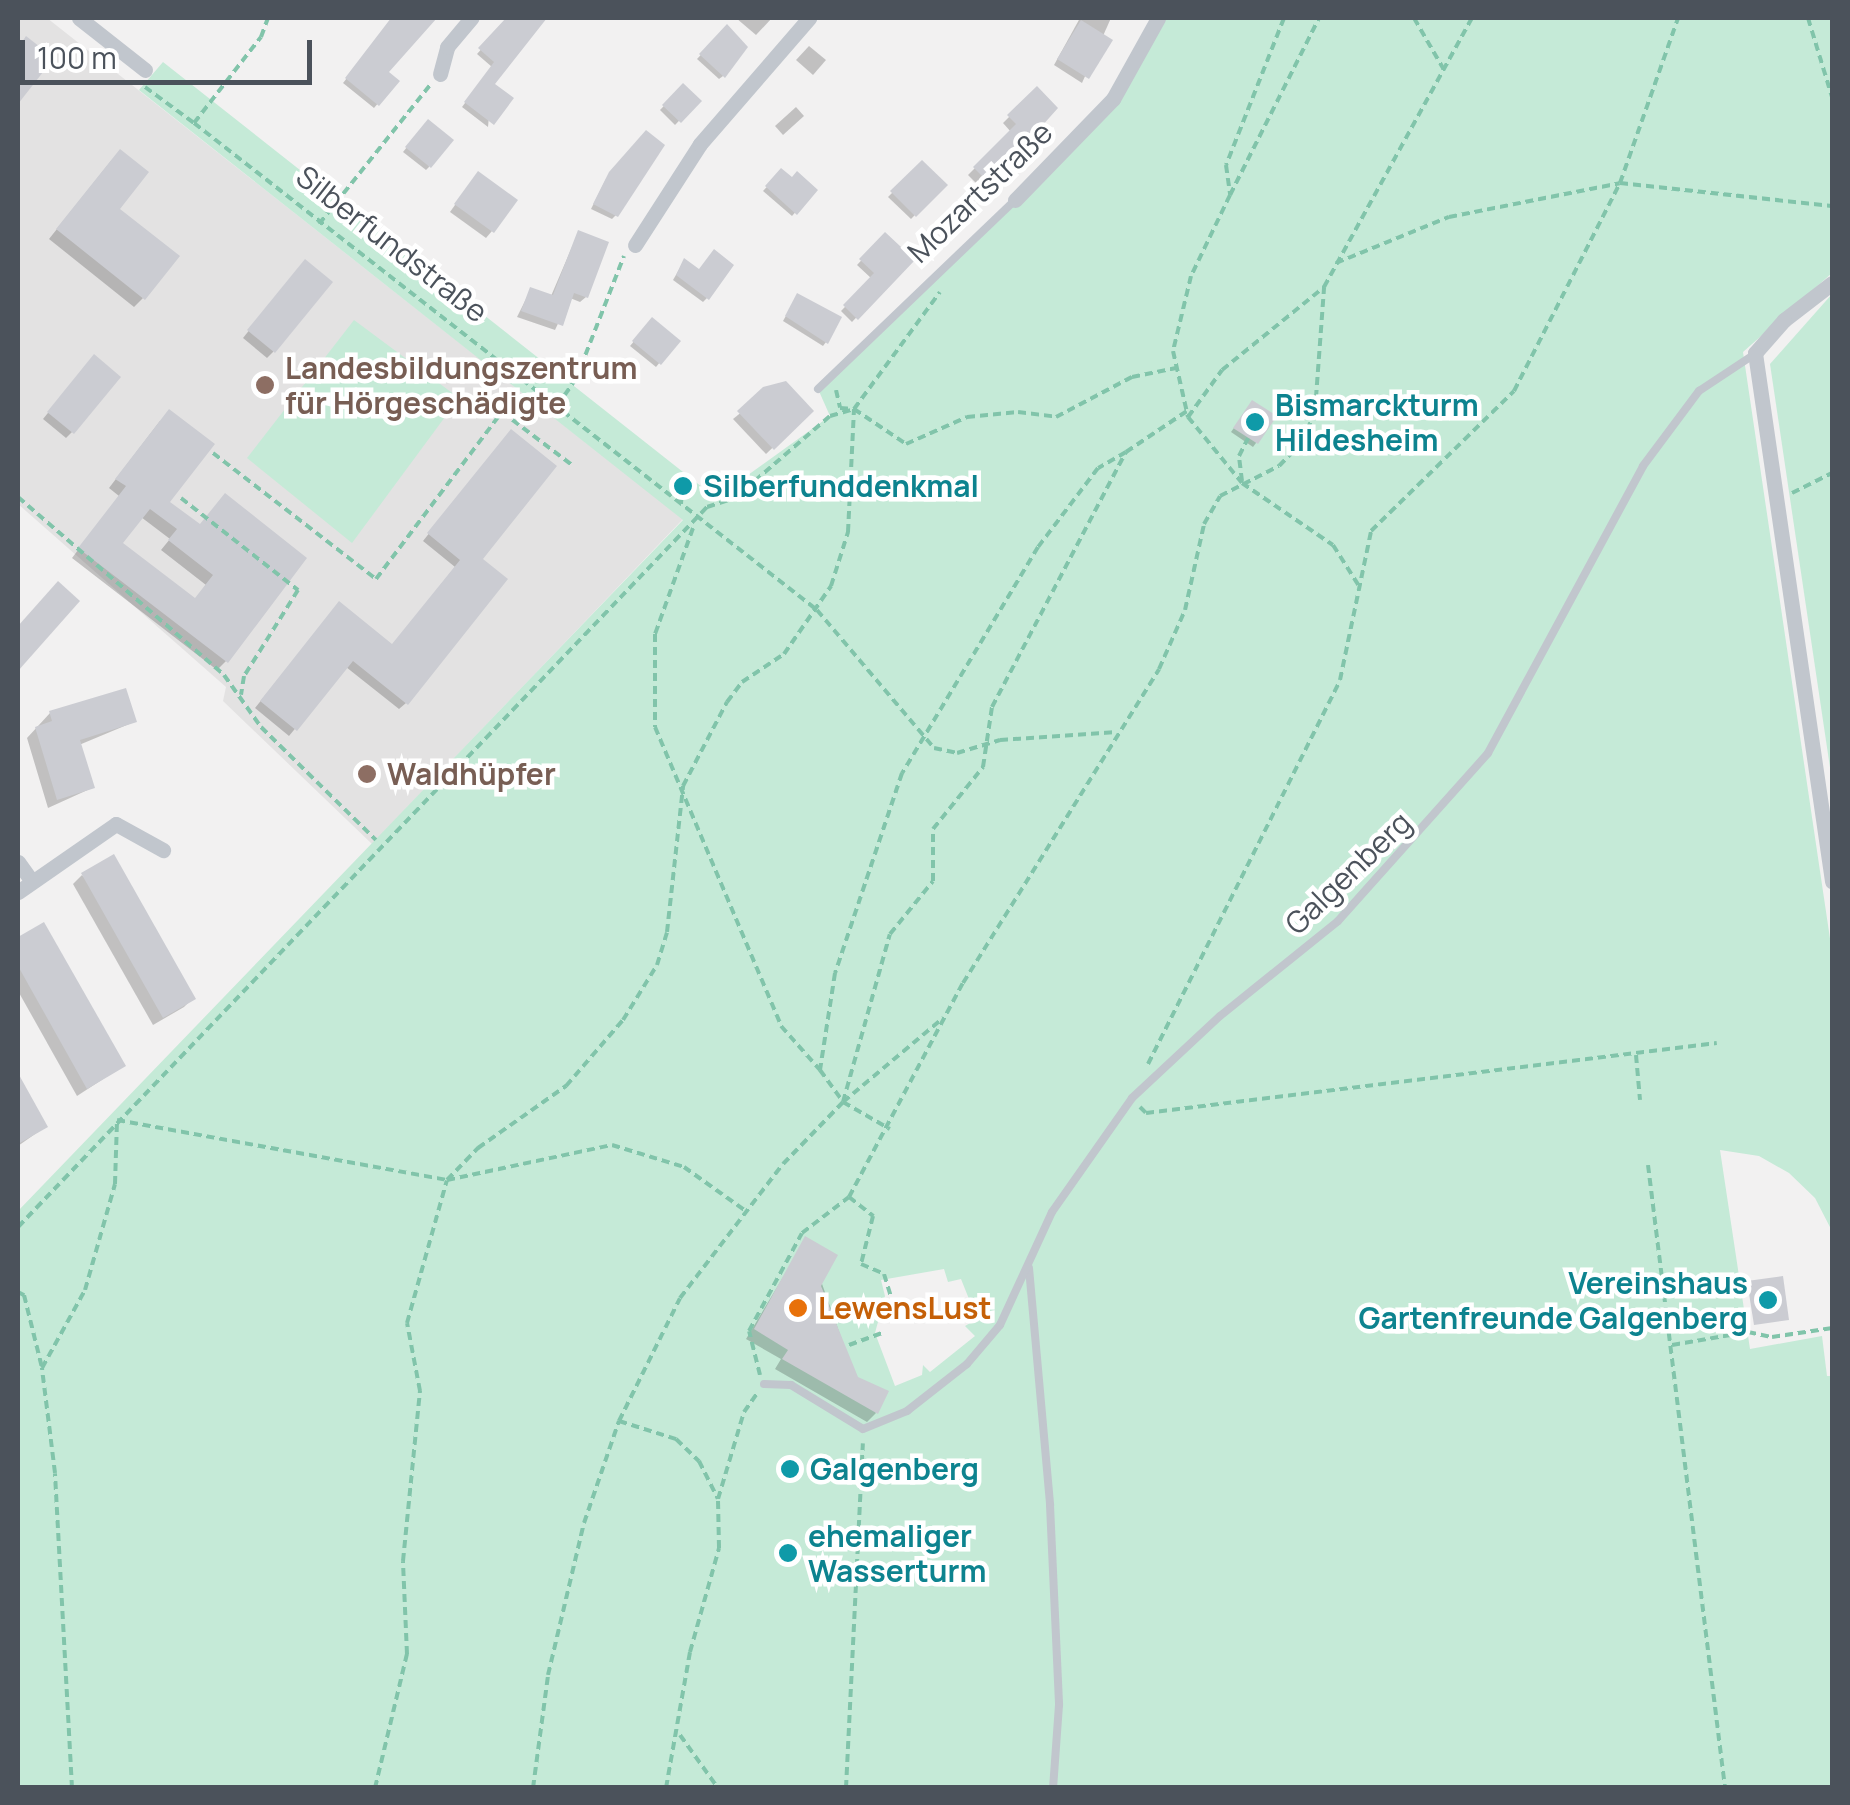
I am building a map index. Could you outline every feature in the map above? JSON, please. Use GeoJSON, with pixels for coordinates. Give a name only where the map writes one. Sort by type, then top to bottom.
{"type":"FeatureCollection","features":[{"type":"Feature","properties":{"kind":"street"},"geometry":{"type":"LineString","coordinates":[[80,18],[141,75]]}},
{"type":"Feature","properties":{"kind":"street"},"geometry":{"type":"LineString","coordinates":[[440,74],[447,47],[471,18]]}},
{"type":"Feature","properties":{"kind":"street"},"geometry":{"type":"LineString","coordinates":[[635,244],[700,144],[809,18]]}},
{"type":"Feature","properties":{"kind":"street","name":"Mozartstraße"},"geometry":{"type":"LineString","coordinates":[[1015,200],[1114,98],[1158,18]]}},
{"type":"Feature","properties":{"kind":"street"},"geometry":{"type":"LineString","coordinates":[[1832,283],[1784,320],[1756,353],[1774,502],[1832,881]]}},
{"type":"Feature","properties":{"kind":"street"},"geometry":{"type":"LineString","coordinates":[[18,892],[116,824],[163,850]]}},
{"type":"Feature","properties":{"kind":"street"},"geometry":{"type":"LineString","coordinates":[[18,862],[31,880]]}},
{"type":"Feature","properties":{"kind":"lane","name":"Mozartstraße"},"geometry":{"type":"LineString","coordinates":[[818,390],[1015,200]]}},
{"type":"Feature","properties":{"kind":"lane","name":"Galgenberg"},"geometry":{"type":"LineString","coordinates":[[863,1429],[907,1411],[966,1364],[1000,1326],[1077,1172],[1132,1098],[1220,1016],[1338,921],[1439,814],[1488,753],[1642,466],[1699,391],[1756,353]]}},
{"type":"Feature","properties":{"kind":"lane"},"geometry":{"type":"LineString","coordinates":[[1029,1268],[1059,1705],[1053,1788]]}},
{"type":"Feature","properties":{"kind":"lane"},"geometry":{"type":"LineString","coordinates":[[764,1384],[791,1385],[863,1429]]}},
{"type":"Feature","properties":{"kind":"path"},"geometry":{"type":"LineString","coordinates":[[194,123],[261,38],[268,18]]}},
{"type":"Feature","properties":{"kind":"path"},"geometry":{"type":"LineString","coordinates":[[1230,194],[1226,164],[1284,18]]}},
{"type":"Feature","properties":{"kind":"path"},"geometry":{"type":"LineString","coordinates":[[1319,18],[1230,194],[1176,320],[1176,368],[1187,414],[1242,482],[1333,545],[1359,586]]}},
{"type":"Feature","properties":{"kind":"path"},"geometry":{"type":"LineString","coordinates":[[1414,18],[1443,68]]}},
{"type":"Feature","properties":{"kind":"path"},"geometry":{"type":"LineString","coordinates":[[666,1788],[690,1652],[719,1548],[718,1499],[744,1412],[764,1384],[748,1331],[802,1233],[849,1198],[890,1129],[947,1014],[1159,669],[1185,610],[1204,524],[1220,496],[1278,466],[1302,442],[1315,411],[1324,287],[1472,18]]}},
{"type":"Feature","properties":{"kind":"path"},"geometry":{"type":"LineString","coordinates":[[1146,1066],[1340,680],[1372,531],[1514,391],[1620,183],[1678,18]]}},
{"type":"Feature","properties":{"kind":"path"},"geometry":{"type":"LineString","coordinates":[[1808,18],[1832,97]]}},
{"type":"Feature","properties":{"kind":"path"},"geometry":{"type":"LineString","coordinates":[[319,224],[440,74]]}},
{"type":"Feature","properties":{"kind":"path","name":"Silberfundstraße"},"geometry":{"type":"LineString","coordinates":[[141,75],[319,224],[817,610],[923,738]]}},
{"type":"Feature","properties":{"kind":"path"},"geometry":{"type":"LineString","coordinates":[[1336,263],[1449,217],[1620,183],[1832,206]]}},
{"type":"Feature","properties":{"kind":"path"},"geometry":{"type":"LineString","coordinates":[[558,406],[576,379],[619,260],[635,244]]}},
{"type":"Feature","properties":{"kind":"path"},"geometry":{"type":"LineString","coordinates":[[376,1788],[407,1654],[403,1561],[420,1390],[407,1324],[447,1180],[478,1148],[566,1086],[622,1020],[657,964],[667,932],[683,786],[726,702],[751,675],[784,654],[817,610],[843,559],[854,409],[944,287]]}},
{"type":"Feature","properties":{"kind":"path"},"geometry":{"type":"LineString","coordinates":[[820,1070],[835,973],[902,773],[1038,546],[1098,468],[1187,414],[1222,370],[1324,287]]}},
{"type":"Feature","properties":{"kind":"path"},"geometry":{"type":"LineString","coordinates":[[818,390],[835,384],[840,408],[854,409],[906,444],[967,418],[1018,412],[1056,417],[1132,377],[1176,368]]}},
{"type":"Feature","properties":{"kind":"path"},"geometry":{"type":"LineString","coordinates":[[854,409],[830,416],[734,498],[706,507],[699,518],[655,634],[655,728],[683,786],[781,1026],[843,1102],[890,1129]]}},
{"type":"Feature","properties":{"kind":"path"},"geometry":{"type":"LineString","coordinates":[[214,454],[376,579],[502,412],[572,465]]}},
{"type":"Feature","properties":{"kind":"path"},"geometry":{"type":"LineString","coordinates":[[1242,482],[1239,456],[1248,438]]}},
{"type":"Feature","properties":{"kind":"path"},"geometry":{"type":"LineString","coordinates":[[843,1102],[890,934],[933,881],[933,829],[983,767],[992,707],[1126,452]]}},
{"type":"Feature","properties":{"kind":"path"},"geometry":{"type":"LineString","coordinates":[[1774,502],[1832,473]]}},
{"type":"Feature","properties":{"kind":"path"},"geometry":{"type":"LineString","coordinates":[[680,504],[682,488]]}},
{"type":"Feature","properties":{"kind":"path"},"geometry":{"type":"LineString","coordinates":[[18,497],[241,696],[261,728],[376,840]]}},
{"type":"Feature","properties":{"kind":"path"},"geometry":{"type":"LineString","coordinates":[[180,498],[298,590],[244,676],[241,696]]}},
{"type":"Feature","properties":{"kind":"path"},"geometry":{"type":"LineString","coordinates":[[18,1227],[117,1120],[694,528]]}},
{"type":"Feature","properties":{"kind":"path"},"geometry":{"type":"LineString","coordinates":[[923,738],[958,754],[1000,740],[1118,732]]}},
{"type":"Feature","properties":{"kind":"path"},"geometry":{"type":"LineString","coordinates":[[533,1788],[548,1676],[584,1523],[619,1421],[680,1298],[747,1212],[843,1102],[947,1014]]}},
{"type":"Feature","properties":{"kind":"path"},"geometry":{"type":"LineString","coordinates":[[1132,1098],[1146,1113],[1717,1043]]}},
{"type":"Feature","properties":{"kind":"path"},"geometry":{"type":"LineString","coordinates":[[1636,1055],[1640,1100]]}},
{"type":"Feature","properties":{"kind":"path"},"geometry":{"type":"LineString","coordinates":[[117,1120],[447,1180],[612,1145],[684,1167],[747,1212]]}},
{"type":"Feature","properties":{"kind":"path"},"geometry":{"type":"LineString","coordinates":[[42,1368],[85,1290],[115,1184],[117,1120]]}},
{"type":"Feature","properties":{"kind":"path"},"geometry":{"type":"LineString","coordinates":[[1648,1165],[1725,1788]]}},
{"type":"Feature","properties":{"kind":"path"},"geometry":{"type":"LineString","coordinates":[[849,1198],[873,1216],[862,1264],[884,1274],[893,1303]]}},
{"type":"Feature","properties":{"kind":"path"},"geometry":{"type":"LineString","coordinates":[[18,1292],[24,1294],[42,1368],[55,1473],[72,1788]]}},
{"type":"Feature","properties":{"kind":"path"},"geometry":{"type":"LineString","coordinates":[[1672,1345],[1748,1332],[1772,1337],[1832,1328]]}},
{"type":"Feature","properties":{"kind":"path"},"geometry":{"type":"LineString","coordinates":[[849,1345],[885,1332]]}},
{"type":"Feature","properties":{"kind":"path"},"geometry":{"type":"LineString","coordinates":[[619,1421],[676,1439],[699,1461],[718,1499]]}},
{"type":"Feature","properties":{"kind":"path"},"geometry":{"type":"LineString","coordinates":[[846,1788],[863,1429]]}},
{"type":"Feature","properties":{"kind":"path"},"geometry":{"type":"LineString","coordinates":[[678,1733],[718,1788]]}},
{"type":"Feature","properties":{"kind":"shaded area","name":"Landesbildungszentrum für Hörgeschädigte"},"geometry":{"type":"Polygon","coordinates":[[[18,18],[47,18],[683,519],[372,844],[223,701],[226,687],[18,504],[18,18]]]}},
{"type":"Feature","properties":{"kind":"green space","name":"Galgenberg"},"geometry":{"type":"Polygon","coordinates":[[[1158,18],[1832,18],[1832,273],[1743,352],[1832,952],[1832,1231],[1815,1198],[1789,1173],[1759,1156],[1720,1150],[1750,1349],[1822,1336],[1827,1376],[1832,1376],[1832,1787],[18,1787],[18,1211],[683,520],[139,90],[163,62],[716,498],[830,416],[818,389],[1113,99],[1158,18]],[[944,1269],[881,1280],[885,1296],[875,1333],[895,1386],[922,1375],[923,1365],[930,1372],[975,1336],[965,1326],[977,1319],[961,1279],[948,1282],[944,1269]]]}},
{"type":"Feature","properties":{"kind":"green space"},"geometry":{"type":"Polygon","coordinates":[[[1832,294],[1832,781],[1770,364],[1832,294]]]}},
{"type":"Feature","properties":{"kind":"green space"},"geometry":{"type":"Polygon","coordinates":[[[354,320],[459,398],[352,543],[247,458],[354,320]]]}},
{"type":"Feature","properties":{"kind":"building"},"geometry":{"type":"Polygon","coordinates":[[[391,18],[437,18],[389,72],[400,81],[379,106],[345,78],[391,18]]]}},
{"type":"Feature","properties":{"kind":"building"},"geometry":{"type":"Polygon","coordinates":[[[506,18],[547,18],[495,84],[514,98],[494,125],[464,102],[494,62],[478,48],[506,18]]]}},
{"type":"Feature","properties":{"kind":"building"},"geometry":{"type":"Polygon","coordinates":[[[1081,20],[1113,40],[1089,79],[1057,59],[1081,20]]]}},
{"type":"Feature","properties":{"kind":"building"},"geometry":{"type":"Polygon","coordinates":[[[727,24],[748,47],[725,78],[699,54],[727,24]]]}},
{"type":"Feature","properties":{"kind":"building"},"geometry":{"type":"Polygon","coordinates":[[[26,36],[54,58],[18,104],[18,48],[26,36]]]}},
{"type":"Feature","properties":{"kind":"building"},"geometry":{"type":"Polygon","coordinates":[[[683,83],[702,101],[681,123],[662,105],[683,83]]]}},
{"type":"Feature","properties":{"kind":"building"},"geometry":{"type":"Polygon","coordinates":[[[1037,86],[1058,108],[990,184],[973,167],[1016,124],[1007,115],[1037,86]]]}},
{"type":"Feature","properties":{"kind":"building"},"geometry":{"type":"Polygon","coordinates":[[[428,119],[454,140],[431,168],[405,147],[428,119]]]}},
{"type":"Feature","properties":{"kind":"building"},"geometry":{"type":"Polygon","coordinates":[[[646,130],[665,145],[618,217],[593,204],[609,172],[646,130]]]}},
{"type":"Feature","properties":{"kind":"building"},"geometry":{"type":"Polygon","coordinates":[[[120,149],[149,172],[120,209],[180,256],[145,300],[56,229],[120,149]]]}},
{"type":"Feature","properties":{"kind":"building"},"geometry":{"type":"Polygon","coordinates":[[[922,160],[948,185],[916,217],[890,191],[922,160]]]}},
{"type":"Feature","properties":{"kind":"building"},"geometry":{"type":"Polygon","coordinates":[[[781,168],[792,177],[797,171],[818,190],[797,215],[765,186],[781,168]]]}},
{"type":"Feature","properties":{"kind":"building"},"geometry":{"type":"Polygon","coordinates":[[[478,171],[518,200],[494,233],[454,204],[478,171]]]}},
{"type":"Feature","properties":{"kind":"building"},"geometry":{"type":"Polygon","coordinates":[[[578,230],[609,242],[588,298],[574,293],[563,326],[521,311],[530,287],[553,295],[578,230]]]}},
{"type":"Feature","properties":{"kind":"building"},"geometry":{"type":"Polygon","coordinates":[[[885,232],[915,260],[858,320],[843,305],[874,273],[859,259],[885,232]]]}},
{"type":"Feature","properties":{"kind":"building"},"geometry":{"type":"Polygon","coordinates":[[[714,249],[734,265],[709,300],[676,275],[684,258],[699,269],[714,249]]]}},
{"type":"Feature","properties":{"kind":"building"},"geometry":{"type":"Polygon","coordinates":[[[305,259],[333,282],[275,353],[247,330],[305,259]]]}},
{"type":"Feature","properties":{"kind":"building"},"geometry":{"type":"Polygon","coordinates":[[[797,293],[842,317],[828,344],[785,316],[797,293]]]}},
{"type":"Feature","properties":{"kind":"building"},"geometry":{"type":"Polygon","coordinates":[[[652,317],[681,341],[661,365],[632,341],[652,317]]]}},
{"type":"Feature","properties":{"kind":"building"},"geometry":{"type":"Polygon","coordinates":[[[94,354],[121,377],[74,434],[47,412],[94,354]]]}},
{"type":"Feature","properties":{"kind":"building"},"geometry":{"type":"Polygon","coordinates":[[[786,381],[814,411],[774,450],[737,411],[763,387],[786,381]]]}},
{"type":"Feature","properties":{"kind":"building","name":"Bismarckturm Hildesheim"},"geometry":{"type":"Polygon","coordinates":[[[1252,400],[1277,416],[1258,444],[1233,428],[1252,400]]]}},
{"type":"Feature","properties":{"kind":"building"},"geometry":{"type":"Polygon","coordinates":[[[169,409],[215,444],[170,502],[200,524],[225,493],[307,558],[228,663],[78,548],[126,486],[115,479],[169,409]],[[150,509],[123,543],[195,598],[213,575],[168,540],[177,529],[150,509]]]}},
{"type":"Feature","properties":{"kind":"building"},"geometry":{"type":"Polygon","coordinates":[[[511,429],[557,466],[483,559],[508,579],[408,705],[353,661],[297,731],[260,701],[339,601],[392,644],[460,560],[427,533],[511,429]]]}},
{"type":"Feature","properties":{"kind":"building"},"geometry":{"type":"Polygon","coordinates":[[[58,581],[80,601],[18,671],[18,626],[58,581]]]}},
{"type":"Feature","properties":{"kind":"building"},"geometry":{"type":"Polygon","coordinates":[[[126,688],[137,722],[80,740],[95,788],[57,800],[35,727],[52,721],[49,711],[126,688]]]}},
{"type":"Feature","properties":{"kind":"building"},"geometry":{"type":"Polygon","coordinates":[[[114,854],[196,999],[163,1018],[81,873],[114,854]]]}},
{"type":"Feature","properties":{"kind":"building"},"geometry":{"type":"Polygon","coordinates":[[[44,922],[126,1066],[87,1089],[18,966],[18,937],[44,922]]]}},
{"type":"Feature","properties":{"kind":"building"},"geometry":{"type":"Polygon","coordinates":[[[18,1073],[48,1127],[18,1144],[18,1073]]]}},
{"type":"Feature","properties":{"kind":"building","name":"LewensLust"},"geometry":{"type":"Polygon","coordinates":[[[805,1236],[838,1255],[821,1286],[858,1377],[889,1391],[878,1414],[782,1359],[788,1350],[754,1329],[805,1236]]]}},
{"type":"Feature","properties":{"kind":"building","name":"Vereinshaus Gartenfreunde Galgenberg"},"geometry":{"type":"Polygon","coordinates":[[[1783,1276],[1789,1320],[1754,1325],[1747,1281],[1783,1276]]]}},
{"type":"Feature","properties":{"kind":"place","name":"Landesbildungszentrum für Hörgeschädigte"},"geometry":{"type":"Point","coordinates":[265,385]}},
{"type":"Feature","properties":{"kind":"place","name":"Bismarckturm Hildesheim"},"geometry":{"type":"Point","coordinates":[1255,422]}},
{"type":"Feature","properties":{"kind":"place","name":"Silberfunddenkmal"},"geometry":{"type":"Point","coordinates":[683,486]}},
{"type":"Feature","properties":{"kind":"place","name":"Waldhüpfer"},"geometry":{"type":"Point","coordinates":[367,774]}},
{"type":"Feature","properties":{"kind":"place","name":"Vereinshaus Gartenfreunde Galgenberg"},"geometry":{"type":"Point","coordinates":[1768,1300]}},
{"type":"Feature","properties":{"kind":"place","name":"LewensLust"},"geometry":{"type":"Point","coordinates":[798,1308]}},
{"type":"Feature","properties":{"kind":"place","name":"Galgenberg"},"geometry":{"type":"Point","coordinates":[790,1469]}},
{"type":"Feature","properties":{"kind":"place","name":"ehemaliger Wasserturm"},"geometry":{"type":"Point","coordinates":[788,1553]}}]}
